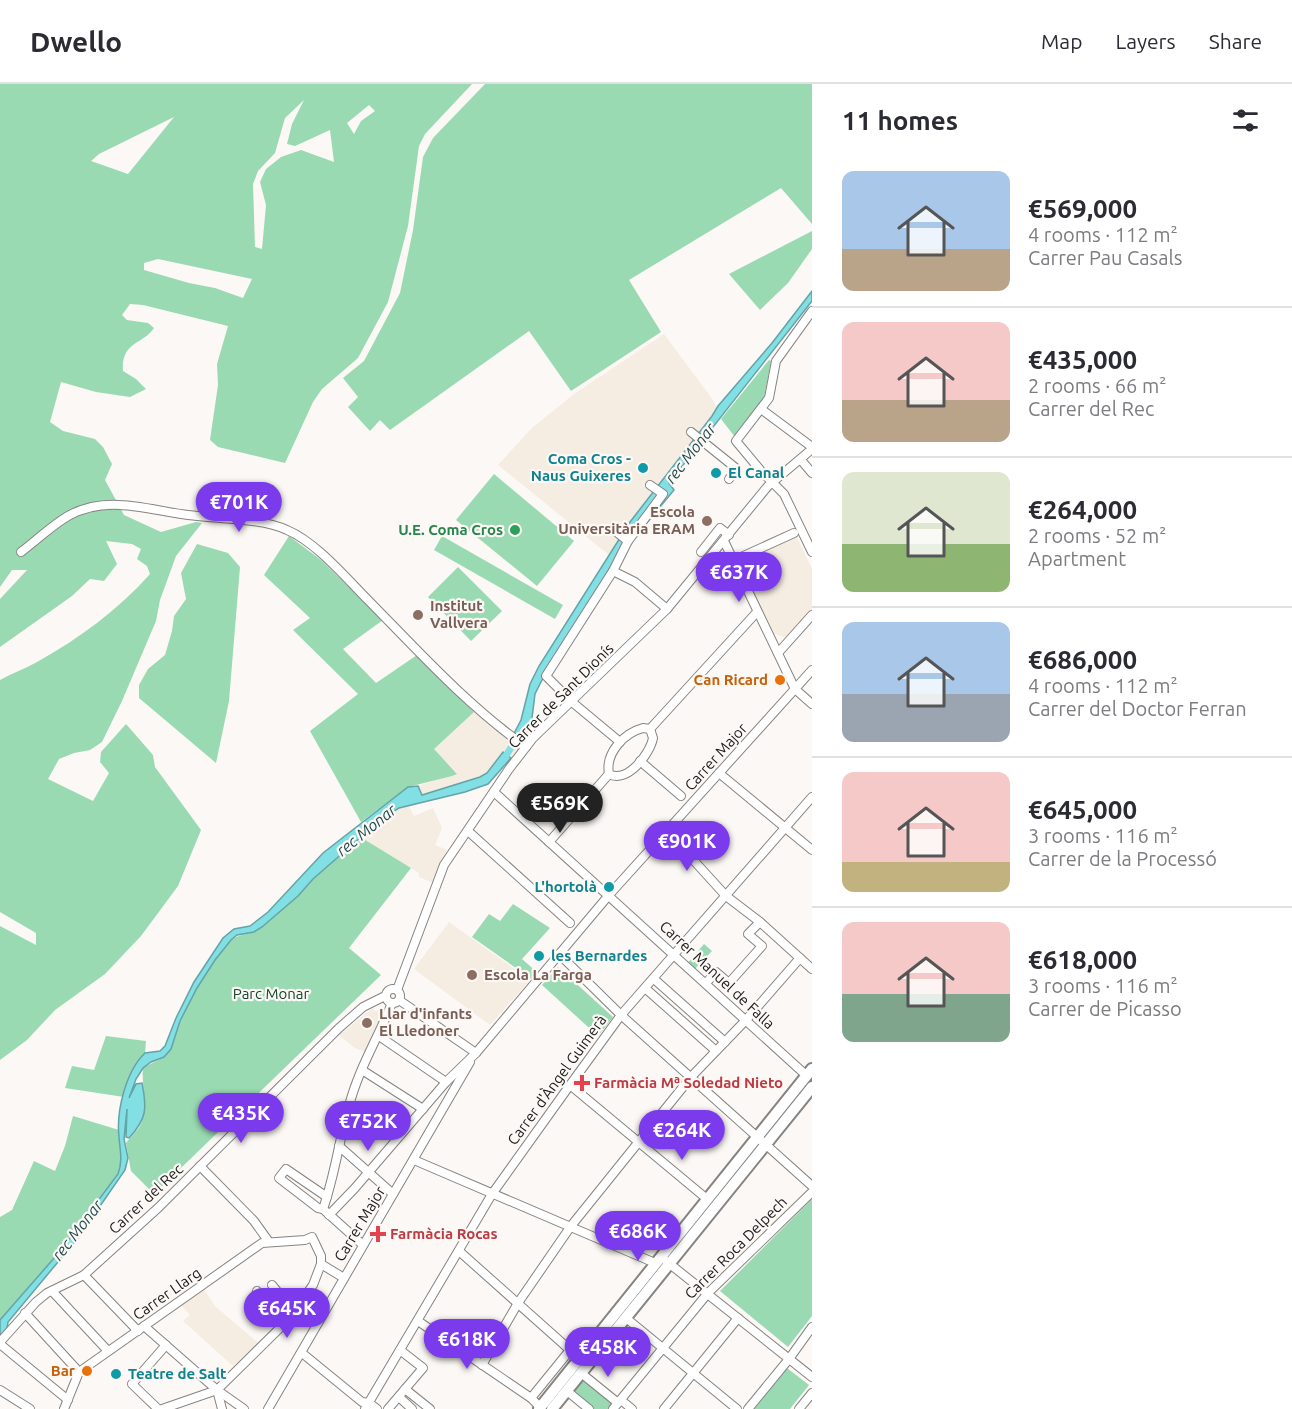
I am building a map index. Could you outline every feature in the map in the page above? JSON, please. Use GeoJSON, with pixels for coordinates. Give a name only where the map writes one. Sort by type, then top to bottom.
{"type":"FeatureCollection","features":[{"type":"Feature","properties":{"kind":"main road"},"geometry":{"type":"LineString","coordinates":[[552,1409],[670,1263],[809,1073]]}},
{"type":"Feature","properties":{"kind":"main road"},"geometry":{"type":"LineString","coordinates":[[540,1408],[574,1354],[658,1259],[707,1199],[812,1087]]}},
{"type":"Feature","properties":{"kind":"street"},"geometry":{"type":"LineString","coordinates":[[812,311],[776,361],[769,398],[736,441],[784,494],[812,552]]}},
{"type":"Feature","properties":{"kind":"street"},"geometry":{"type":"LineString","coordinates":[[761,409],[812,448]]}},
{"type":"Feature","properties":{"kind":"street"},"geometry":{"type":"LineString","coordinates":[[693,434],[737,469],[729,479]]}},
{"type":"Feature","properties":{"kind":"street","name":"Carrer de Sant Dionís"},"geometry":{"type":"LineString","coordinates":[[397,990],[444,865],[525,746],[667,609],[768,486],[801,460],[812,448]]}},
{"type":"Feature","properties":{"kind":"street"},"geometry":{"type":"LineString","coordinates":[[801,460],[812,474]]}},
{"type":"Feature","properties":{"kind":"street"},"geometry":{"type":"LineString","coordinates":[[620,742],[572,702],[546,676],[613,570],[628,541],[663,494],[652,486]]}},
{"type":"Feature","properties":{"kind":"street"},"geometry":{"type":"LineString","coordinates":[[21,552],[68,516],[104,505],[125,504],[193,516],[243,520],[285,529],[300,536],[335,567],[452,686],[495,724],[525,746]]}},
{"type":"Feature","properties":{"kind":"street"},"geometry":{"type":"LineString","coordinates":[[700,552],[720,528],[727,538],[757,612],[795,689],[812,704]]}},
{"type":"Feature","properties":{"kind":"street"},"geometry":{"type":"LineString","coordinates":[[616,532],[628,541]]}},
{"type":"Feature","properties":{"kind":"street"},"geometry":{"type":"LineString","coordinates":[[737,559],[794,533]]}},
{"type":"Feature","properties":{"kind":"street"},"geometry":{"type":"LineString","coordinates":[[613,570],[635,582],[667,609]]}},
{"type":"Feature","properties":{"kind":"street"},"geometry":{"type":"LineString","coordinates":[[549,842],[609,774],[610,757],[620,742],[636,730],[650,729],[757,612]]}},
{"type":"Feature","properties":{"kind":"street"},"geometry":{"type":"LineString","coordinates":[[778,653],[812,615]]}},
{"type":"Feature","properties":{"kind":"street","name":"Carrer Major"},"geometry":{"type":"LineString","coordinates":[[424,1108],[446,1082],[476,1053],[609,895],[812,670]]}},
{"type":"Feature","properties":{"kind":"street"},"geometry":{"type":"LineString","coordinates":[[609,774],[623,776],[640,761],[653,742],[650,729]]}},
{"type":"Feature","properties":{"kind":"street"},"geometry":{"type":"LineString","coordinates":[[640,761],[681,796]]}},
{"type":"Feature","properties":{"kind":"street"},"geometry":{"type":"LineString","coordinates":[[719,773],[812,850]]}},
{"type":"Feature","properties":{"kind":"street","name":"Carrer Manuel de Falla"},"geometry":{"type":"LineString","coordinates":[[494,792],[746,1020],[809,1073]]}},
{"type":"Feature","properties":{"kind":"street","name":"Carrer d'Àngel Guimerà"},"geometry":{"type":"LineString","coordinates":[[365,1406],[492,1194],[570,1084],[621,1015],[812,797]]}},
{"type":"Feature","properties":{"kind":"street"},"geometry":{"type":"LineString","coordinates":[[468,831],[570,923]]}},
{"type":"Feature","properties":{"kind":"street"},"geometry":{"type":"LineString","coordinates":[[667,831],[726,896],[760,922],[812,969]]}},
{"type":"Feature","properties":{"kind":"street"},"geometry":{"type":"LineString","coordinates":[[706,983],[716,972],[729,983],[762,946],[748,934],[760,922]]}},
{"type":"Feature","properties":{"kind":"street"},"geometry":{"type":"LineString","coordinates":[[558,954],[621,1015],[812,1186]]}},
{"type":"Feature","properties":{"kind":"street"},"geometry":{"type":"LineString","coordinates":[[482,1365],[518,1303],[571,1226],[691,1077],[746,1020],[800,958]]}},
{"type":"Feature","properties":{"kind":"street"},"geometry":{"type":"LineString","coordinates":[[654,978],[725,1042]]}},
{"type":"Feature","properties":{"kind":"street"},"geometry":{"type":"LineString","coordinates":[[326,1212],[327,1197],[349,1104],[362,1070],[395,1001],[397,990],[391,988],[387,991],[385,996],[387,1001],[395,1001],[476,1053]]}},
{"type":"Feature","properties":{"kind":"street"},"geometry":{"type":"LineString","coordinates":[[645,988],[716,1051]]}},
{"type":"Feature","properties":{"kind":"street","name":"Carrer del Rec"},"geometry":{"type":"LineString","coordinates":[[0,1343],[25,1313],[52,1291],[84,1275],[158,1208],[339,1028],[363,1007],[385,996]]}},
{"type":"Feature","properties":{"kind":"street"},"geometry":{"type":"LineString","coordinates":[[379,1036],[446,1082]]}},
{"type":"Feature","properties":{"kind":"street","name":"Carrer Major"},"geometry":{"type":"LineString","coordinates":[[270,1406],[476,1053]]}},
{"type":"Feature","properties":{"kind":"street"},"geometry":{"type":"LineString","coordinates":[[326,1212],[343,1202],[424,1108],[362,1070]]}},
{"type":"Feature","properties":{"kind":"street"},"geometry":{"type":"LineString","coordinates":[[570,1084],[707,1199]]}},
{"type":"Feature","properties":{"kind":"street"},"geometry":{"type":"LineString","coordinates":[[339,1146],[393,1194]]}},
{"type":"Feature","properties":{"kind":"street"},"geometry":{"type":"LineString","coordinates":[[414,1160],[571,1226],[670,1263],[812,1377]]}},
{"type":"Feature","properties":{"kind":"street"},"geometry":{"type":"LineString","coordinates":[[200,1167],[254,1221],[269,1242]]}},
{"type":"Feature","properties":{"kind":"street"},"geometry":{"type":"LineString","coordinates":[[327,1197],[286,1169],[279,1178],[326,1212],[363,1245]]}},
{"type":"Feature","properties":{"kind":"street","name":"Carrer Roca Delpech"},"geometry":{"type":"LineString","coordinates":[[617,1404],[708,1293],[812,1192]]}},
{"type":"Feature","properties":{"kind":"street","name":"Carrer Llarg"},"geometry":{"type":"LineString","coordinates":[[79,1372],[262,1243],[305,1240],[312,1237],[321,1256],[321,1264]]}},
{"type":"Feature","properties":{"kind":"street"},"geometry":{"type":"LineString","coordinates":[[459,1251],[574,1354],[531,1398]]}},
{"type":"Feature","properties":{"kind":"street"},"geometry":{"type":"LineString","coordinates":[[166,1345],[132,1384],[165,1408],[217,1389],[294,1312],[313,1285],[321,1264],[344,1278]]}},
{"type":"Feature","properties":{"kind":"street"},"geometry":{"type":"LineString","coordinates":[[84,1275],[141,1328],[166,1345],[244,1409]]}},
{"type":"Feature","properties":{"kind":"street"},"geometry":{"type":"LineString","coordinates":[[272,1285],[294,1312]]}},
{"type":"Feature","properties":{"kind":"street"},"geometry":{"type":"LineString","coordinates":[[52,1291],[108,1350]]}},
{"type":"Feature","properties":{"kind":"street"},"geometry":{"type":"LineString","coordinates":[[257,1291],[283,1325]]}},
{"type":"Feature","properties":{"kind":"street"},"geometry":{"type":"LineString","coordinates":[[25,1313],[79,1372],[64,1409]]}},
{"type":"Feature","properties":{"kind":"street"},"geometry":{"type":"LineString","coordinates":[[626,1318],[737,1409]]}},
{"type":"Feature","properties":{"kind":"street"},"geometry":{"type":"LineString","coordinates":[[664,1409],[738,1318]]}},
{"type":"Feature","properties":{"kind":"street"},"geometry":{"type":"LineString","coordinates":[[418,1321],[531,1398],[540,1408]]}},
{"type":"Feature","properties":{"kind":"street"},"geometry":{"type":"LineString","coordinates":[[748,1409],[812,1327]]}},
{"type":"Feature","properties":{"kind":"street"},"geometry":{"type":"LineString","coordinates":[[0,1343],[68,1400]]}},
{"type":"Feature","properties":{"kind":"street"},"geometry":{"type":"LineString","coordinates":[[388,1409],[423,1368],[400,1350]]}},
{"type":"Feature","properties":{"kind":"street"},"geometry":{"type":"LineString","coordinates":[[302,1353],[365,1406],[377,1409]]}},
{"type":"Feature","properties":{"kind":"street"},"geometry":{"type":"LineString","coordinates":[[581,1373],[617,1404],[632,1409]]}},
{"type":"Feature","properties":{"kind":"street"},"geometry":{"type":"LineString","coordinates":[[217,1389],[222,1409]]}},
{"type":"Feature","properties":{"kind":"street"},"geometry":{"type":"LineString","coordinates":[[405,1389],[430,1409]]}},
{"type":"Feature","properties":{"kind":"street"},"geometry":{"type":"LineString","coordinates":[[0,1390],[30,1409]]}},
{"type":"Feature","properties":{"kind":"street"},"geometry":{"type":"LineString","coordinates":[[567,1391],[589,1409]]}},
{"type":"Feature","properties":{"kind":"street"},"geometry":{"type":"LineString","coordinates":[[799,1409],[812,1393]]}},
{"type":"Feature","properties":{"kind":"street"},"geometry":{"type":"LineString","coordinates":[[399,1397],[412,1409]]}},
{"type":"Feature","properties":{"kind":"street"},"geometry":{"type":"LineString","coordinates":[[270,1406],[281,1409]]}},
{"type":"Feature","properties":{"kind":"shaded area"},"geometry":{"type":"Polygon","coordinates":[[[664,334],[713,400],[717,409],[630,522],[609,555],[498,465],[532,428],[574,394],[664,334]]]}},
{"type":"Feature","properties":{"kind":"shaded area"},"geometry":{"type":"Polygon","coordinates":[[[796,535],[812,569],[812,610],[787,638],[774,634],[739,561],[796,535]]]}},
{"type":"Feature","properties":{"kind":"shaded area"},"geometry":{"type":"Polygon","coordinates":[[[478,708],[521,743],[518,749],[511,758],[502,752],[487,773],[480,777],[421,795],[418,786],[457,773],[433,749],[478,708]]]}},
{"type":"Feature","properties":{"kind":"shaded area"},"geometry":{"type":"Polygon","coordinates":[[[408,805],[414,816],[433,808],[442,828],[435,845],[447,850],[433,883],[419,877],[419,873],[362,838],[384,817],[408,805]]]}},
{"type":"Feature","properties":{"kind":"shaded area","name":"Escola La Farga"},"geometry":{"type":"Polygon","coordinates":[[[449,922],[530,980],[490,1025],[414,969],[449,922]]]}},
{"type":"Feature","properties":{"kind":"shaded area","name":"Llar d'infants El Lledoner"},"geometry":{"type":"Polygon","coordinates":[[[373,1008],[375,1011],[383,1012],[384,1015],[367,1053],[355,1048],[339,1035],[373,1008]]]}},
{"type":"Feature","properties":{"kind":"shaded area"},"geometry":{"type":"Polygon","coordinates":[[[203,1288],[215,1306],[258,1343],[233,1366],[183,1321],[190,1315],[180,1304],[203,1288]]]}},
{"type":"Feature","properties":{"kind":"green space"},"geometry":{"type":"Polygon","coordinates":[[[0,84],[472,84],[425,134],[419,146],[408,226],[388,302],[358,358],[322,389],[313,402],[285,463],[218,447],[210,440],[218,385],[217,364],[228,326],[143,305],[130,304],[122,315],[127,320],[148,323],[154,328],[125,354],[123,371],[146,389],[130,397],[96,392],[61,382],[50,422],[63,431],[95,439],[103,447],[112,464],[105,480],[124,515],[161,532],[196,522],[202,523],[176,556],[160,600],[156,621],[102,742],[90,750],[59,759],[48,779],[93,801],[109,773],[100,762],[101,752],[126,724],[153,755],[155,767],[201,830],[178,886],[141,936],[105,974],[55,1010],[27,1040],[0,1060],[0,926],[36,945],[36,933],[0,912],[0,680],[37,662],[83,633],[125,600],[150,574],[147,566],[137,559],[141,549],[132,544],[106,541],[117,564],[104,581],[90,579],[72,596],[0,647],[0,599],[27,570],[12,570],[0,587],[0,84]],[[304,100],[285,118],[275,153],[258,171],[253,184],[255,247],[262,249],[266,205],[260,182],[266,169],[281,157],[301,150],[334,162],[330,130],[295,146],[287,144],[292,124],[304,100]],[[369,105],[347,123],[354,134],[361,121],[375,111],[369,105]],[[174,117],[99,154],[91,161],[128,174],[174,117]],[[158,259],[144,263],[144,270],[215,288],[243,298],[252,279],[158,259]]]}},
{"type":"Feature","properties":{"kind":"green space"},"geometry":{"type":"Polygon","coordinates":[[[485,84],[812,84],[812,224],[781,188],[629,280],[661,332],[571,391],[529,331],[390,430],[380,420],[370,431],[348,407],[358,397],[343,378],[364,361],[400,293],[413,230],[423,157],[433,138],[485,84]]]}},
{"type":"Feature","properties":{"kind":"green space"},"geometry":{"type":"Polygon","coordinates":[[[812,231],[812,249],[788,283],[760,310],[729,274],[812,231]]]}},
{"type":"Feature","properties":{"kind":"green space"},"geometry":{"type":"Polygon","coordinates":[[[769,360],[771,361],[764,398],[735,437],[721,419],[769,360]]]}},
{"type":"Feature","properties":{"kind":"green space","name":"U.E. Coma Cros"},"geometry":{"type":"Polygon","coordinates":[[[494,474],[574,541],[537,586],[456,520],[494,474]]]}},
{"type":"Feature","properties":{"kind":"green space"},"geometry":{"type":"Polygon","coordinates":[[[289,536],[321,560],[383,620],[343,649],[376,683],[417,655],[474,712],[434,749],[457,774],[408,787],[361,822],[310,731],[358,694],[293,630],[310,618],[264,575],[289,536]]]}},
{"type":"Feature","properties":{"kind":"green space"},"geometry":{"type":"Polygon","coordinates":[[[442,536],[563,605],[555,619],[434,550],[442,536]]]}},
{"type":"Feature","properties":{"kind":"green space"},"geometry":{"type":"Polygon","coordinates":[[[197,544],[228,553],[240,567],[229,701],[216,763],[139,698],[139,685],[148,669],[165,655],[174,616],[186,599],[181,573],[197,544]]]}},
{"type":"Feature","properties":{"kind":"green space"},"geometry":{"type":"Polygon","coordinates":[[[458,567],[502,611],[471,641],[428,597],[458,567]]]}},
{"type":"Feature","properties":{"kind":"green space","name":"Parc Monar"},"geometry":{"type":"Polygon","coordinates":[[[362,838],[411,868],[349,948],[381,975],[154,1194],[131,1171],[126,1143],[140,1127],[143,1117],[145,1103],[143,1068],[161,1059],[170,1049],[196,989],[229,942],[262,927],[324,869],[362,838]]]}},
{"type":"Feature","properties":{"kind":"green space"},"geometry":{"type":"Polygon","coordinates":[[[513,904],[550,928],[522,959],[538,973],[533,980],[472,937],[489,914],[500,921],[513,904]]]}},
{"type":"Feature","properties":{"kind":"green space"},"geometry":{"type":"Polygon","coordinates":[[[704,944],[712,951],[693,971],[686,965],[704,944]]]}},
{"type":"Feature","properties":{"kind":"green space"},"geometry":{"type":"Polygon","coordinates":[[[558,967],[613,1017],[598,1036],[542,985],[558,967]]]}},
{"type":"Feature","properties":{"kind":"green space"},"geometry":{"type":"Polygon","coordinates":[[[106,1036],[146,1041],[145,1053],[134,1067],[124,1097],[65,1088],[72,1066],[94,1070],[106,1036]]]}},
{"type":"Feature","properties":{"kind":"green space"},"geometry":{"type":"Polygon","coordinates":[[[73,1116],[119,1130],[122,1164],[118,1174],[62,1249],[0,1319],[0,1217],[12,1210],[34,1161],[55,1171],[73,1116]]]}},
{"type":"Feature","properties":{"kind":"green space"},"geometry":{"type":"Polygon","coordinates":[[[812,1199],[812,1316],[788,1347],[720,1291],[812,1199]]]}},
{"type":"Feature","properties":{"kind":"green space"},"geometry":{"type":"Polygon","coordinates":[[[787,1368],[809,1385],[790,1409],[754,1409],[787,1368]]]}},
{"type":"Feature","properties":{"kind":"green space"},"geometry":{"type":"Polygon","coordinates":[[[583,1379],[614,1404],[610,1409],[592,1409],[572,1393],[583,1379]]]}},
{"type":"Feature","properties":{"kind":"water"},"geometry":{"type":"Polygon","coordinates":[[[812,291],[812,301],[669,483],[674,490],[631,542],[625,543],[542,680],[535,694],[531,726],[518,749],[509,743],[521,720],[530,684],[630,522],[718,406],[772,343],[812,291]]]}},
{"type":"Feature","properties":{"kind":"water"},"geometry":{"type":"Polygon","coordinates":[[[503,752],[511,758],[488,784],[399,808],[384,817],[262,927],[254,932],[237,935],[231,940],[197,988],[180,1021],[171,1049],[164,1057],[143,1068],[136,1079],[129,1098],[136,1084],[142,1083],[145,1106],[139,1125],[129,1138],[126,1137],[127,1109],[124,1139],[128,1158],[125,1170],[78,1238],[8,1322],[7,1329],[0,1339],[0,1320],[62,1249],[118,1174],[121,1160],[119,1115],[132,1070],[145,1053],[160,1051],[165,1046],[194,982],[223,938],[234,929],[250,926],[268,912],[323,853],[408,787],[418,786],[422,795],[480,777],[487,773],[503,752]]]}},
{"type":"Feature","properties":{"kind":"waterway","name":"rec Monar"},"geometry":{"type":"LineString","coordinates":[[502,762],[517,738]]}},
{"type":"Feature","properties":{"kind":"place","name":"Coma Cros - Naus Guixeres"},"geometry":{"type":"Point","coordinates":[643,468]}},
{"type":"Feature","properties":{"kind":"place","name":"El Canal"},"geometry":{"type":"Point","coordinates":[716,473]}},
{"type":"Feature","properties":{"kind":"place","name":"Escola Universitària ERAM"},"geometry":{"type":"Point","coordinates":[707,521]}},
{"type":"Feature","properties":{"kind":"place","name":"U.E. Coma Cros"},"geometry":{"type":"Point","coordinates":[515,530]}},
{"type":"Feature","properties":{"kind":"place","name":"Institut Vallvera"},"geometry":{"type":"Point","coordinates":[418,615]}},
{"type":"Feature","properties":{"kind":"place","name":"Can Ricard"},"geometry":{"type":"Point","coordinates":[780,680]}},
{"type":"Feature","properties":{"kind":"place","name":"L'hortolà"},"geometry":{"type":"Point","coordinates":[609,887]}},
{"type":"Feature","properties":{"kind":"place","name":"les Bernardes"},"geometry":{"type":"Point","coordinates":[539,956]}},
{"type":"Feature","properties":{"kind":"place","name":"Escola La Farga"},"geometry":{"type":"Point","coordinates":[472,975]}},
{"type":"Feature","properties":{"kind":"place","name":"Llar d'infants El Lledoner"},"geometry":{"type":"Point","coordinates":[367,1023]}},
{"type":"Feature","properties":{"kind":"place","name":"Farmàcia Mª Soledad Nieto"},"geometry":{"type":"Point","coordinates":[582,1083]}},
{"type":"Feature","properties":{"kind":"place","name":"Farmàcia Rocas"},"geometry":{"type":"Point","coordinates":[378,1234]}},
{"type":"Feature","properties":{"kind":"place","name":"Bar"},"geometry":{"type":"Point","coordinates":[87,1371]}},
{"type":"Feature","properties":{"kind":"place","name":"Teatre de Salt"},"geometry":{"type":"Point","coordinates":[116,1374]}}]}
